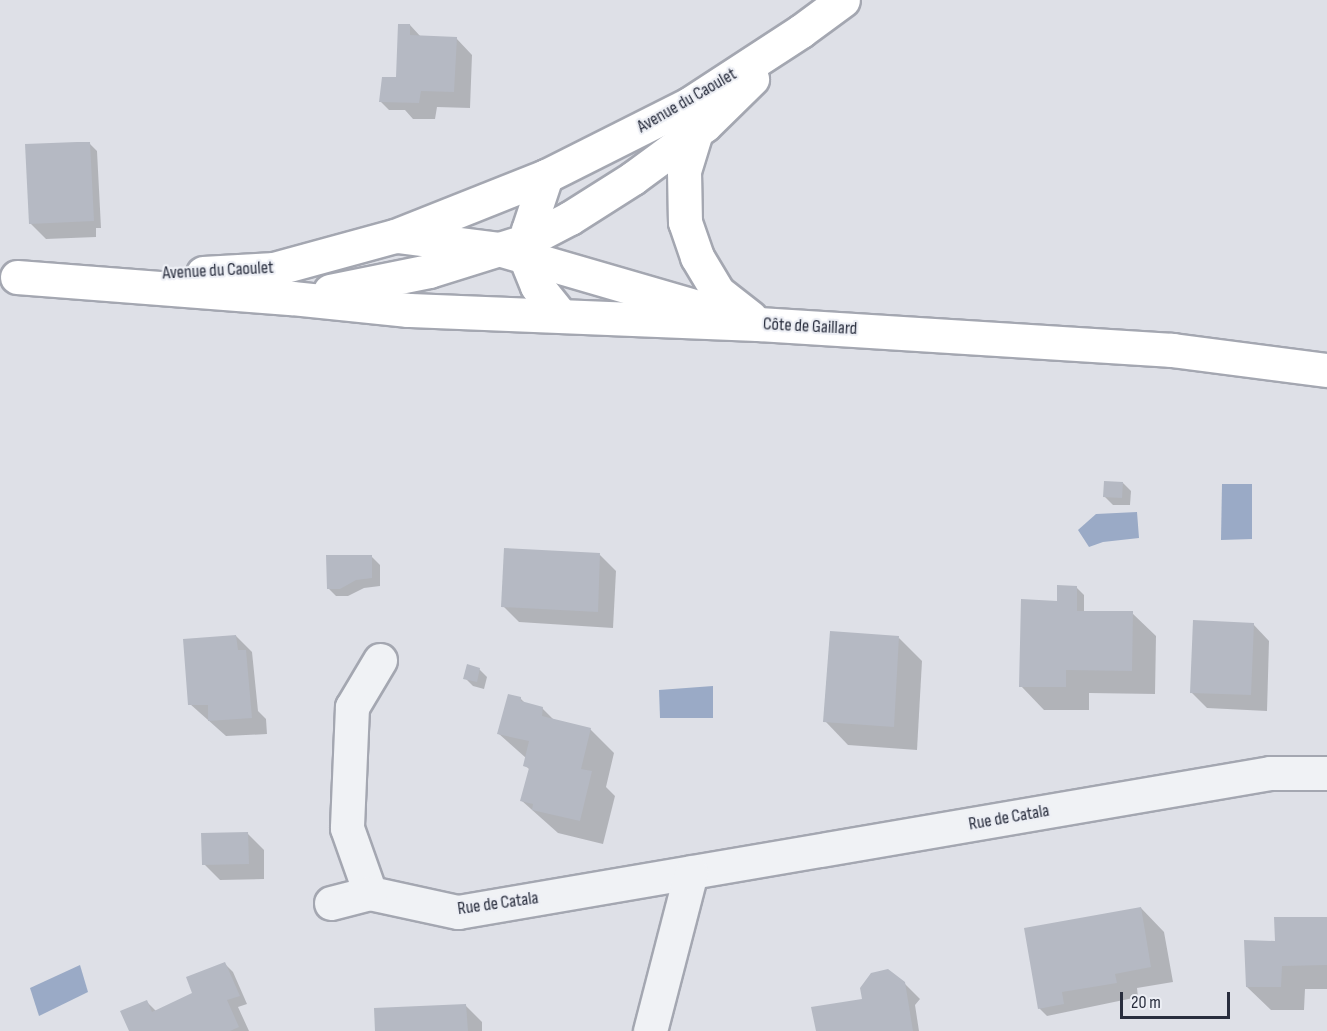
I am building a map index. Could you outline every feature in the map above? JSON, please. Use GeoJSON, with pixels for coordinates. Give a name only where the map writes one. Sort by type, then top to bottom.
{"type":"FeatureCollection","features":[{"type":"Feature","properties":{"kind":"street"},"geometry":{"type":"LineString","coordinates":[[801,31],[843,0]]}},
{"type":"Feature","properties":{"kind":"street","name":"Avenue du Caoulet"},"geometry":{"type":"LineString","coordinates":[[292,298],[429,271],[517,249],[597,201],[696,132],[801,31]]}},
{"type":"Feature","properties":{"kind":"street","name":"Avenue du Caoulet"},"geometry":{"type":"LineString","coordinates":[[9,276],[223,273],[274,269],[395,236],[546,176],[688,104],[801,31]]}},
{"type":"Feature","properties":{"kind":"street"},"geometry":{"type":"LineString","coordinates":[[696,132],[684,171],[685,222],[698,257],[717,292],[759,324]]}},
{"type":"Feature","properties":{"kind":"street"},"geometry":{"type":"LineString","coordinates":[[517,249],[546,176]]}},
{"type":"Feature","properties":{"kind":"street"},"geometry":{"type":"LineString","coordinates":[[395,236],[517,249],[759,324]]}},
{"type":"Feature","properties":{"kind":"street"},"geometry":{"type":"LineString","coordinates":[[517,249],[537,286],[561,316]]}},
{"type":"Feature","properties":{"kind":"street"},"geometry":{"type":"LineString","coordinates":[[9,276],[292,298]]}},
{"type":"Feature","properties":{"kind":"street","name":"Côte de Gaillard"},"geometry":{"type":"LineString","coordinates":[[292,298],[408,310],[759,324],[1172,350],[1327,370]]}},
{"type":"Feature","properties":{"kind":"street"},"geometry":{"type":"LineString","coordinates":[[331,903],[370,893],[347,828],[352,707],[380,660]]}},
{"type":"Feature","properties":{"kind":"street","name":"Rue de Catala"},"geometry":{"type":"LineString","coordinates":[[370,893],[458,912],[1270,773],[1327,773]]}},
{"type":"Feature","properties":{"kind":"street"},"geometry":{"type":"LineString","coordinates":[[650,1031],[691,872]]}},
{"type":"Feature","properties":{"kind":"water"},"geometry":{"type":"Polygon","coordinates":[[[1222,484],[1252,484],[1252,539],[1221,540],[1222,484]]]}},
{"type":"Feature","properties":{"kind":"water"},"geometry":{"type":"Polygon","coordinates":[[[1137,512],[1139,538],[1103,542],[1089,547],[1078,530],[1096,514],[1137,512]]]}},
{"type":"Feature","properties":{"kind":"water"},"geometry":{"type":"Polygon","coordinates":[[[713,686],[713,718],[660,718],[659,690],[713,686]]]}},
{"type":"Feature","properties":{"kind":"water"},"geometry":{"type":"Polygon","coordinates":[[[80,965],[88,992],[39,1016],[30,988],[80,965]]]}},
{"type":"Feature","properties":{"kind":"building"},"geometry":{"type":"Polygon","coordinates":[[[398,24],[410,24],[410,35],[457,37],[454,92],[421,91],[419,103],[379,102],[382,77],[396,77],[398,24]]]}},
{"type":"Feature","properties":{"kind":"building"},"geometry":{"type":"Polygon","coordinates":[[[90,142],[94,221],[29,224],[25,144],[90,142]]]}},
{"type":"Feature","properties":{"kind":"building"},"geometry":{"type":"Polygon","coordinates":[[[1104,481],[1123,482],[1122,498],[1103,497],[1104,481]]]}},
{"type":"Feature","properties":{"kind":"building"},"geometry":{"type":"Polygon","coordinates":[[[504,548],[600,553],[598,612],[501,607],[504,548]]]}},
{"type":"Feature","properties":{"kind":"building"},"geometry":{"type":"Polygon","coordinates":[[[326,555],[372,555],[372,578],[356,580],[340,589],[327,589],[326,555]]]}},
{"type":"Feature","properties":{"kind":"building"},"geometry":{"type":"Polygon","coordinates":[[[1057,585],[1077,586],[1077,611],[1133,611],[1132,671],[1066,670],[1066,687],[1019,687],[1021,599],[1057,601],[1057,585]]]}},
{"type":"Feature","properties":{"kind":"building"},"geometry":{"type":"Polygon","coordinates":[[[1193,620],[1254,623],[1251,695],[1190,693],[1193,620]]]}},
{"type":"Feature","properties":{"kind":"building"},"geometry":{"type":"Polygon","coordinates":[[[830,631],[899,636],[894,727],[823,722],[830,631]]]}},
{"type":"Feature","properties":{"kind":"building"},"geometry":{"type":"Polygon","coordinates":[[[236,635],[238,650],[246,650],[252,718],[208,721],[208,705],[188,705],[183,639],[236,635]]]}},
{"type":"Feature","properties":{"kind":"building"},"geometry":{"type":"Polygon","coordinates":[[[467,664],[480,668],[477,682],[463,679],[467,664]]]}},
{"type":"Feature","properties":{"kind":"building"},"geometry":{"type":"Polygon","coordinates":[[[508,694],[521,697],[521,701],[543,707],[542,716],[591,728],[581,769],[592,771],[580,821],[532,810],[533,804],[520,801],[529,768],[523,766],[529,741],[497,734],[508,694]]]}},
{"type":"Feature","properties":{"kind":"building"},"geometry":{"type":"Polygon","coordinates":[[[248,832],[249,864],[202,865],[201,833],[248,832]]]}},
{"type":"Feature","properties":{"kind":"building"},"geometry":{"type":"Polygon","coordinates":[[[1141,907],[1151,967],[1115,974],[1117,983],[1062,992],[1064,1004],[1038,1009],[1024,928],[1141,907]]]}},
{"type":"Feature","properties":{"kind":"building"},"geometry":{"type":"Polygon","coordinates":[[[1274,917],[1327,917],[1327,965],[1282,966],[1281,987],[1246,987],[1244,940],[1275,941],[1274,917]]]}},
{"type":"Feature","properties":{"kind":"building"},"geometry":{"type":"Polygon","coordinates":[[[225,962],[240,996],[227,1000],[239,1027],[230,1031],[129,1031],[120,1011],[147,1000],[152,1012],[192,993],[186,977],[225,962]]]}},
{"type":"Feature","properties":{"kind":"building"},"geometry":{"type":"Polygon","coordinates":[[[888,969],[905,982],[913,1031],[816,1031],[811,1007],[862,999],[860,988],[871,973],[888,969]]]}},
{"type":"Feature","properties":{"kind":"building"},"geometry":{"type":"Polygon","coordinates":[[[466,1004],[468,1031],[375,1031],[374,1008],[466,1004]]]}}]}
